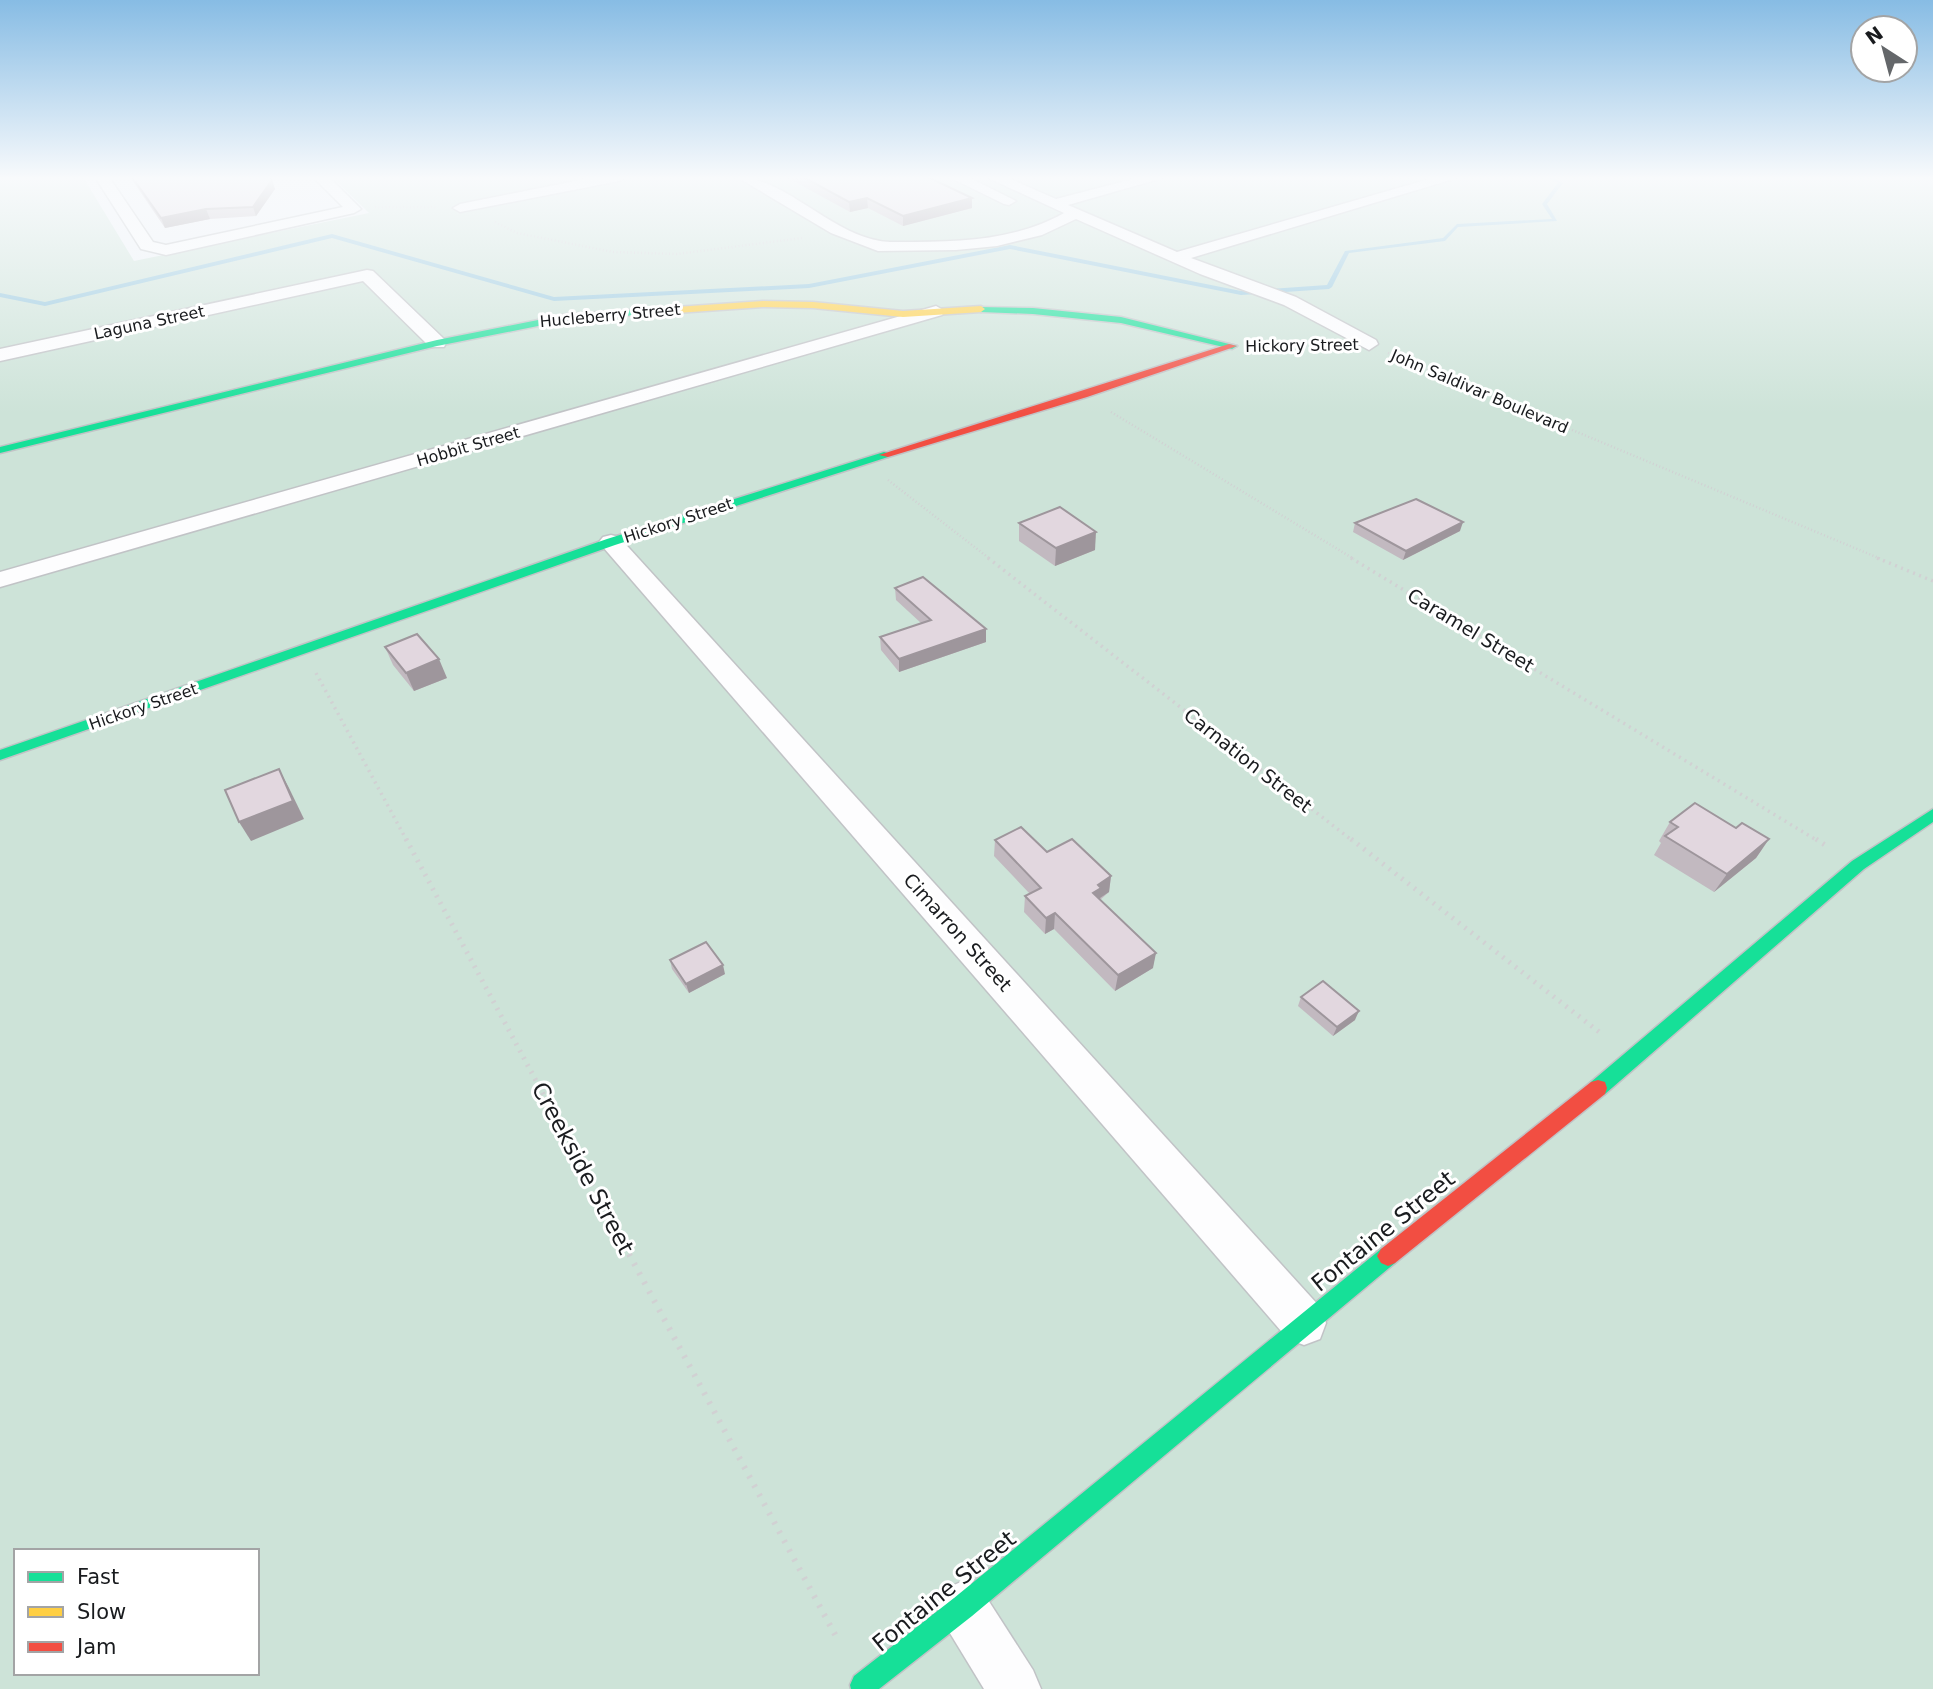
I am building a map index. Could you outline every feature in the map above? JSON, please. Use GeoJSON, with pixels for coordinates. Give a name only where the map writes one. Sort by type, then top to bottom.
{"type":"FeatureCollection","features":[{"type":"Feature","properties":{"kind":"street","name":"John Saldivar Boulevard"},"geometry":{"type":"LineString","coordinates":[[1173,256],[1290,301],[1369,344]]}},
{"type":"Feature","properties":{"kind":"street"},"geometry":{"type":"LineString","coordinates":[[1176,257],[1180,256]]}},
{"type":"Feature","properties":{"kind":"street","name":"Laguna Street"},"geometry":{"type":"LineString","coordinates":[[0,355],[367,275],[437,343]]}},
{"type":"Feature","properties":{"kind":"street","name":"Hucleberry Street"},"geometry":{"type":"LineString","coordinates":[[0,450],[437,343],[556,318],[724,306],[813,305],[903,314],[975,309],[1082,314],[1232,346]]}},
{"type":"Feature","properties":{"kind":"street","name":"Hobbit Street"},"geometry":{"type":"LineString","coordinates":[[0,580],[936,311]]}},
{"type":"Feature","properties":{"kind":"street","name":"Hickory Street"},"geometry":{"type":"LineString","coordinates":[[0,755],[611,542],[862,460],[1084,395],[1232,346]]}},
{"type":"Feature","properties":{"kind":"street","name":"Cimarron Street"},"geometry":{"type":"LineString","coordinates":[[611,542],[1304,1323]]}},
{"type":"Feature","properties":{"kind":"street","name":"Fontaine Street"},"geometry":{"type":"LineString","coordinates":[[863,1685],[963,1607],[1304,1323],[1634,1059],[1857,865],[1933,814]]}},
{"type":"Feature","properties":{"kind":"street"},"geometry":{"type":"LineString","coordinates":[[963,1607],[1014,1689]]}},
{"type":"Feature","properties":{"kind":"path","name":"Hickory Street"},"geometry":{"type":"LineString","coordinates":[[1232,346],[1369,344]]}},
{"type":"Feature","properties":{"kind":"path","name":"John Saldivar Boulevard"},"geometry":{"type":"LineString","coordinates":[[1369,344],[1933,581]]}},
{"type":"Feature","properties":{"kind":"path","name":"Caramel Street"},"geometry":{"type":"LineString","coordinates":[[1084,395],[1857,865]]}},
{"type":"Feature","properties":{"kind":"path","name":"Carnation Street"},"geometry":{"type":"LineString","coordinates":[[862,460],[1634,1059]]}},
{"type":"Feature","properties":{"kind":"path","name":"Creekside Street"},"geometry":{"type":"LineString","coordinates":[[304,651],[863,1685]]}},
{"type":"Feature","properties":{"kind":"green space"},"geometry":{"type":"Polygon","coordinates":[[[0,256],[131,256],[134,261],[159,256],[1933,256],[1933,1689],[0,1689],[0,256]]]}},
{"type":"Feature","properties":{"kind":"building"},"geometry":{"type":"Polygon","coordinates":[[[1416,499],[1463,522],[1406,551],[1355,523],[1416,499]]]}},
{"type":"Feature","properties":{"kind":"building"},"geometry":{"type":"Polygon","coordinates":[[[1060,507],[1096,532],[1056,548],[1019,523],[1060,507]]]}},
{"type":"Feature","properties":{"kind":"building"},"geometry":{"type":"Polygon","coordinates":[[[923,577],[986,629],[899,659],[880,637],[931,620],[895,588],[923,577]]]}},
{"type":"Feature","properties":{"kind":"building"},"geometry":{"type":"Polygon","coordinates":[[[417,634],[439,659],[406,673],[385,647],[417,634]]]}},
{"type":"Feature","properties":{"kind":"building"},"geometry":{"type":"Polygon","coordinates":[[[279,769],[293,801],[239,822],[225,790],[279,769]]]}},
{"type":"Feature","properties":{"kind":"building"},"geometry":{"type":"Polygon","coordinates":[[[1695,803],[1736,828],[1742,823],[1769,839],[1727,874],[1665,836],[1678,827],[1670,822],[1695,803]]]}},
{"type":"Feature","properties":{"kind":"building"},"geometry":{"type":"Polygon","coordinates":[[[1021,827],[1047,852],[1072,839],[1111,876],[1098,885],[1101,888],[1093,893],[1156,953],[1118,975],[1055,913],[1046,918],[1025,896],[1041,888],[995,840],[1021,827]]]}},
{"type":"Feature","properties":{"kind":"building"},"geometry":{"type":"Polygon","coordinates":[[[706,942],[723,965],[686,984],[670,960],[706,942]]]}},
{"type":"Feature","properties":{"kind":"building"},"geometry":{"type":"Polygon","coordinates":[[[1323,981],[1359,1011],[1337,1027],[1301,997],[1323,981]]]}},
{"type":"Feature","properties":{"kind":"waterway"},"geometry":{"type":"LineString","coordinates":[[0,295],[45,304],[248,256]]}},
{"type":"Feature","properties":{"kind":"waterway"},"geometry":{"type":"LineString","coordinates":[[402,256],[554,299],[809,286],[965,256]]}},
{"type":"Feature","properties":{"kind":"waterway"},"geometry":{"type":"LineString","coordinates":[[1054,256],[1241,293],[1329,287],[1345,256]]}},
{"type":"Feature","properties":{"kind":"traffic: fast"},"geometry":{"type":"LineString","coordinates":[[981,309],[1121,320],[1232,346]]}},
{"type":"Feature","properties":{"kind":"traffic: fast"},"geometry":{"type":"LineString","coordinates":[[0,450],[437,343],[568,317],[662,311]]}},
{"type":"Feature","properties":{"kind":"traffic: fast"},"geometry":{"type":"LineString","coordinates":[[0,755],[611,542],[884,455]]}},
{"type":"Feature","properties":{"kind":"traffic: fast"},"geometry":{"type":"LineString","coordinates":[[1598,1088],[1858,865],[1933,814]]}},
{"type":"Feature","properties":{"kind":"traffic: fast"},"geometry":{"type":"LineString","coordinates":[[863,1685],[963,1607],[1388,1256]]}},
{"type":"Feature","properties":{"kind":"traffic: slow"},"geometry":{"type":"LineString","coordinates":[[662,311],[763,304],[813,305],[903,314],[981,309]]}},
{"type":"Feature","properties":{"kind":"traffic: jam"},"geometry":{"type":"LineString","coordinates":[[884,455],[1084,395],[1232,346]]}},
{"type":"Feature","properties":{"kind":"traffic: jam"},"geometry":{"type":"LineString","coordinates":[[1388,1256],[1598,1088]]}}]}
